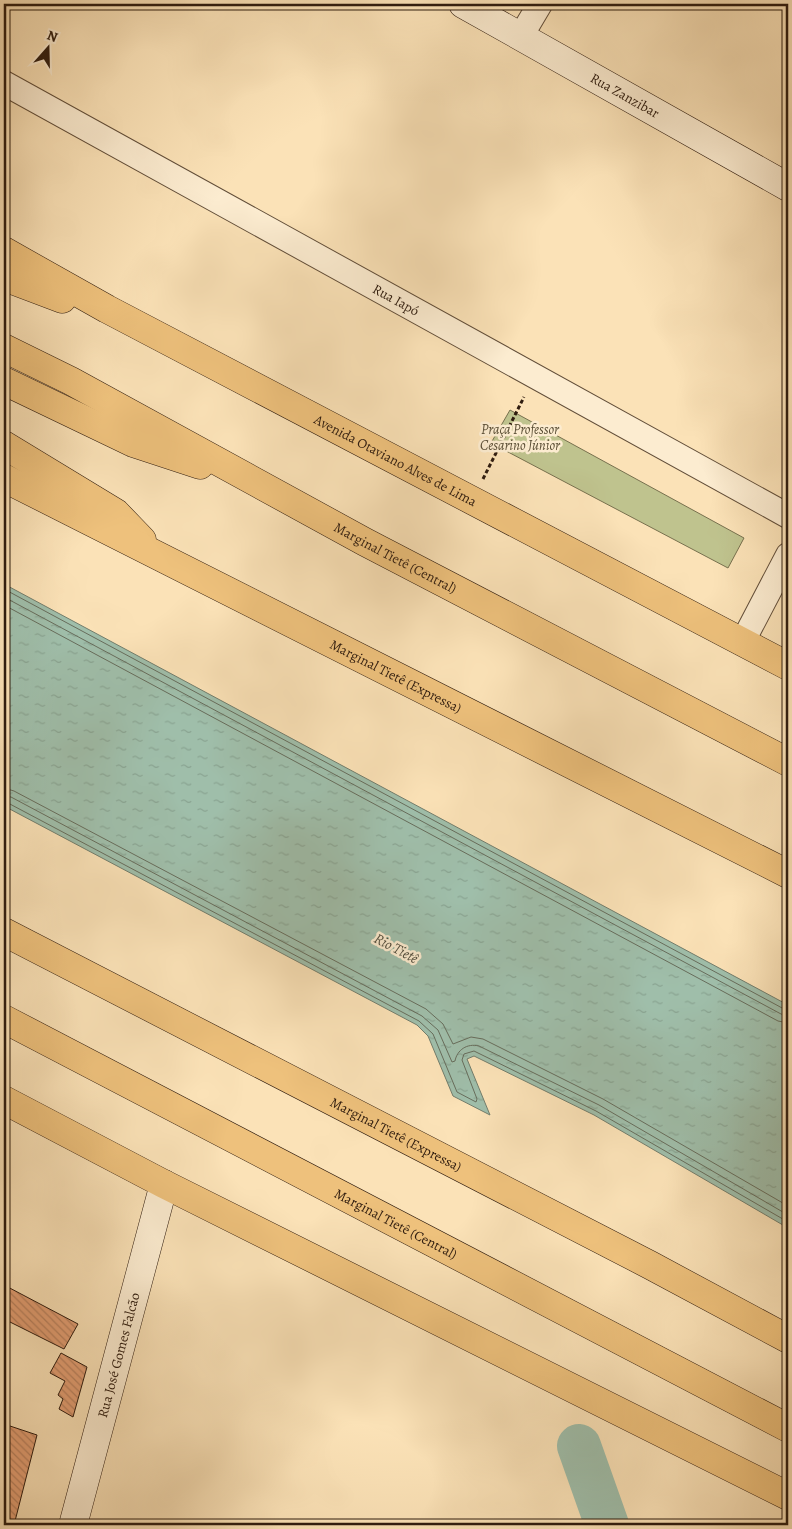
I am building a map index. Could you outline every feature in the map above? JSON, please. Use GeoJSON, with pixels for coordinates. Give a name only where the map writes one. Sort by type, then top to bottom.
{"type":"FeatureCollection","features":[{"type":"Feature","properties":{"kind":"highway","name":"Avenida Otaviano Alves de Lima"},"geometry":{"type":"LineString","coordinates":[[4,251],[107,309],[788,666]]}},
{"type":"Feature","properties":{"kind":"highway"},"geometry":{"type":"LineString","coordinates":[[4,277],[67,301],[107,309]]}},
{"type":"Feature","properties":{"kind":"highway","name":"Marginal Tietê (Central)"},"geometry":{"type":"LineString","coordinates":[[4,348],[71,381],[374,547],[788,762]]}},
{"type":"Feature","properties":{"kind":"highway"},"geometry":{"type":"LineString","coordinates":[[4,381],[133,443],[210,468],[238,472]]}},
{"type":"Feature","properties":{"kind":"highway"},"geometry":{"type":"LineString","coordinates":[[4,445],[116,513],[155,554]]}},
{"type":"Feature","properties":{"kind":"highway","name":"Marginal Tietê (Expressa)"},"geometry":{"type":"LineString","coordinates":[[4,478],[788,874]]}},
{"type":"Feature","properties":{"kind":"highway","name":"Marginal Tietê (Expressa)"},"geometry":{"type":"LineString","coordinates":[[4,932],[642,1261],[788,1339]]}},
{"type":"Feature","properties":{"kind":"highway","name":"Marginal Tietê (Central)"},"geometry":{"type":"LineString","coordinates":[[4,1019],[788,1428]]}},
{"type":"Feature","properties":{"kind":"highway"},"geometry":{"type":"LineString","coordinates":[[4,1100],[164,1184],[788,1496]]}},
{"type":"Feature","properties":{"kind":"street","name":"Rua Zanzibar"},"geometry":{"type":"LineString","coordinates":[[463,4],[788,187]]}},
{"type":"Feature","properties":{"kind":"street"},"geometry":{"type":"LineString","coordinates":[[521,36],[540,4]]}},
{"type":"Feature","properties":{"kind":"street","name":"Rua Iapó"},"geometry":{"type":"LineString","coordinates":[[4,83],[788,516]]}},
{"type":"Feature","properties":{"kind":"street"},"geometry":{"type":"LineString","coordinates":[[742,643],[788,554]]}},
{"type":"Feature","properties":{"kind":"street","name":"Rua José Gomes Falcão"},"geometry":{"type":"LineString","coordinates":[[73,1525],[164,1184]]}},
{"type":"Feature","properties":{"kind":"path"},"geometry":{"type":"LineString","coordinates":[[472,501],[534,376]]}},
{"type":"Feature","properties":{"kind":"green space","name":"Praça Professor Cesarino Júnior"},"geometry":{"type":"Polygon","coordinates":[[[510,410],[744,538],[728,568],[491,443],[510,410]]]}},
{"type":"Feature","properties":{"kind":"water","name":"Rio Tietê"},"geometry":{"type":"Polygon","coordinates":[[[4,584],[788,1005],[788,1228],[594,1115],[474,1056],[467,1059],[490,1115],[453,1096],[428,1036],[417,1025],[4,806],[4,584]]]}},
{"type":"Feature","properties":{"kind":"building"},"geometry":{"type":"Polygon","coordinates":[[[4,1285],[78,1324],[64,1349],[4,1319],[4,1285]]]}},
{"type":"Feature","properties":{"kind":"building"},"geometry":{"type":"Polygon","coordinates":[[[61,1353],[87,1367],[73,1417],[59,1409],[63,1399],[58,1395],[65,1381],[50,1373],[61,1353]]]}},
{"type":"Feature","properties":{"kind":"building"},"geometry":{"type":"Polygon","coordinates":[[[4,1424],[37,1435],[14,1525],[4,1525],[4,1424]]]}},
{"type":"Feature","properties":{"kind":"waterway"},"geometry":{"type":"LineString","coordinates":[[579,1446],[607,1525]]}}]}
